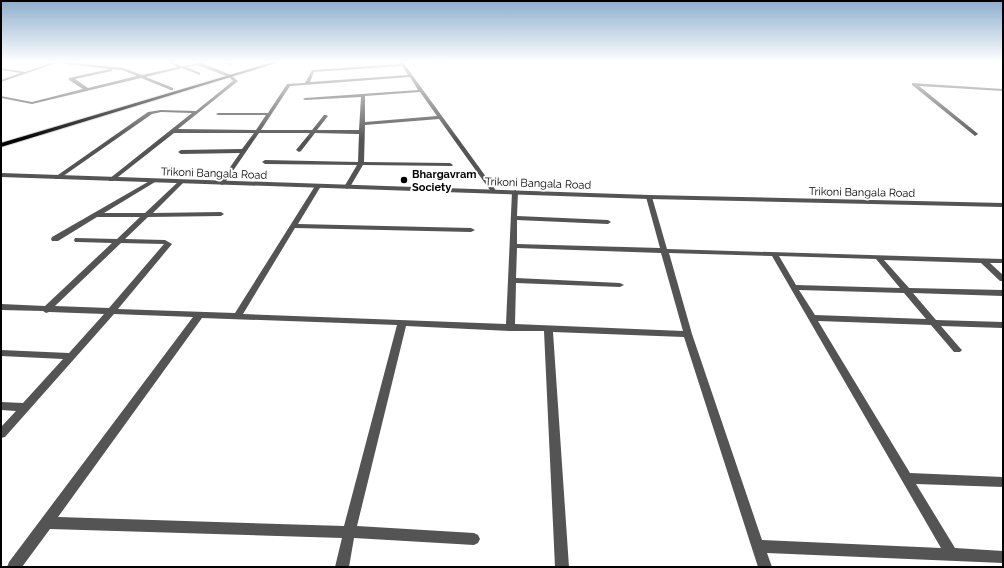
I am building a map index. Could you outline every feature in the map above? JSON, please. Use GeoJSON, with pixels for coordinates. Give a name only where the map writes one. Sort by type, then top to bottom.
{"type":"FeatureCollection","features":[{"type":"Feature","properties":{"kind":"main road"},"geometry":{"type":"LineString","coordinates":[[1,141],[177,88]]}},
{"type":"Feature","properties":{"kind":"main road"},"geometry":{"type":"LineString","coordinates":[[1,145],[187,88]]}},
{"type":"Feature","properties":{"kind":"street"},"geometry":{"type":"LineString","coordinates":[[83,88],[87,90]]}},
{"type":"Feature","properties":{"kind":"street"},"geometry":{"type":"LineString","coordinates":[[1,97],[30,103],[96,88]]}},
{"type":"Feature","properties":{"kind":"street"},"geometry":{"type":"LineString","coordinates":[[111,180],[229,88]]}},
{"type":"Feature","properties":{"kind":"street"},"geometry":{"type":"LineString","coordinates":[[222,183],[287,88]]}},
{"type":"Feature","properties":{"kind":"street"},"geometry":{"type":"LineString","coordinates":[[419,88],[494,192]]}},
{"type":"Feature","properties":{"kind":"street"},"geometry":{"type":"LineString","coordinates":[[918,88],[975,134]]}},
{"type":"Feature","properties":{"kind":"street"},"geometry":{"type":"LineString","coordinates":[[966,88],[1003,90]]}},
{"type":"Feature","properties":{"kind":"street"},"geometry":{"type":"LineString","coordinates":[[305,99],[422,91]]}},
{"type":"Feature","properties":{"kind":"street"},"geometry":{"type":"LineString","coordinates":[[347,187],[361,164],[363,95]]}},
{"type":"Feature","properties":{"kind":"street"},"geometry":{"type":"LineString","coordinates":[[57,178],[150,113],[161,111],[197,112]]}},
{"type":"Feature","properties":{"kind":"street"},"geometry":{"type":"LineString","coordinates":[[218,114],[270,114]]}},
{"type":"Feature","properties":{"kind":"street"},"geometry":{"type":"LineString","coordinates":[[299,150],[326,116]]}},
{"type":"Feature","properties":{"kind":"street"},"geometry":{"type":"LineString","coordinates":[[362,124],[440,117]]}},
{"type":"Feature","properties":{"kind":"street"},"geometry":{"type":"LineString","coordinates":[[174,131],[362,132]]}},
{"type":"Feature","properties":{"kind":"street"},"geometry":{"type":"LineString","coordinates":[[181,152],[244,151]]}},
{"type":"Feature","properties":{"kind":"street"},"geometry":{"type":"LineString","coordinates":[[265,162],[450,165]]}},
{"type":"Feature","properties":{"kind":"street","name":"Trikoni Bangala Road"},"geometry":{"type":"LineString","coordinates":[[1,175],[111,180],[494,192],[1003,205]]}},
{"type":"Feature","properties":{"kind":"street"},"geometry":{"type":"LineString","coordinates":[[55,239],[153,181]]}},
{"type":"Feature","properties":{"kind":"street"},"geometry":{"type":"LineString","coordinates":[[46,310],[181,182]]}},
{"type":"Feature","properties":{"kind":"street"},"geometry":{"type":"LineString","coordinates":[[237,317],[318,186]]}},
{"type":"Feature","properties":{"kind":"street"},"geometry":{"type":"LineString","coordinates":[[510,328],[515,192]]}},
{"type":"Feature","properties":{"kind":"street"},"geometry":{"type":"LineString","coordinates":[[649,196],[688,334],[765,567]]}},
{"type":"Feature","properties":{"kind":"street"},"geometry":{"type":"LineString","coordinates":[[94,215],[221,214]]}},
{"type":"Feature","properties":{"kind":"street"},"geometry":{"type":"LineString","coordinates":[[514,218],[608,222]]}},
{"type":"Feature","properties":{"kind":"street"},"geometry":{"type":"LineString","coordinates":[[293,226],[471,230]]}},
{"type":"Feature","properties":{"kind":"street"},"geometry":{"type":"LineString","coordinates":[[1,434],[110,313],[168,244],[165,242],[78,240]]}},
{"type":"Feature","properties":{"kind":"street"},"geometry":{"type":"LineString","coordinates":[[513,246],[1003,261]]}},
{"type":"Feature","properties":{"kind":"street"},"geometry":{"type":"LineString","coordinates":[[774,254],[952,555]]}},
{"type":"Feature","properties":{"kind":"street"},"geometry":{"type":"LineString","coordinates":[[878,257],[957,350]]}},
{"type":"Feature","properties":{"kind":"street"},"geometry":{"type":"LineString","coordinates":[[983,260],[1003,279]]}},
{"type":"Feature","properties":{"kind":"street"},"geometry":{"type":"LineString","coordinates":[[512,280],[620,285]]}},
{"type":"Feature","properties":{"kind":"street"},"geometry":{"type":"LineString","coordinates":[[793,287],[1003,293]]}},
{"type":"Feature","properties":{"kind":"street"},"geometry":{"type":"LineString","coordinates":[[1,308],[688,334]]}},
{"type":"Feature","properties":{"kind":"street"},"geometry":{"type":"LineString","coordinates":[[14,567],[199,316]]}},
{"type":"Feature","properties":{"kind":"street"},"geometry":{"type":"LineString","coordinates":[[812,318],[1003,325]]}},
{"type":"Feature","properties":{"kind":"street"},"geometry":{"type":"LineString","coordinates":[[342,567],[349,532],[402,324]]}},
{"type":"Feature","properties":{"kind":"street"},"geometry":{"type":"LineString","coordinates":[[548,329],[562,567]]}},
{"type":"Feature","properties":{"kind":"street"},"geometry":{"type":"LineString","coordinates":[[1,353],[71,356]]}},
{"type":"Feature","properties":{"kind":"street"},"geometry":{"type":"LineString","coordinates":[[1,406],[25,407]]}},
{"type":"Feature","properties":{"kind":"street"},"geometry":{"type":"LineString","coordinates":[[907,478],[1003,482]]}},
{"type":"Feature","properties":{"kind":"street"},"geometry":{"type":"LineString","coordinates":[[46,523],[349,532],[474,539]]}},
{"type":"Feature","properties":{"kind":"street"},"geometry":{"type":"LineString","coordinates":[[758,546],[1003,557]]}},
{"type":"Feature","properties":{"kind":"place","name":"Bhargavram Society"},"geometry":{"type":"Point","coordinates":[404,180]}}]}
